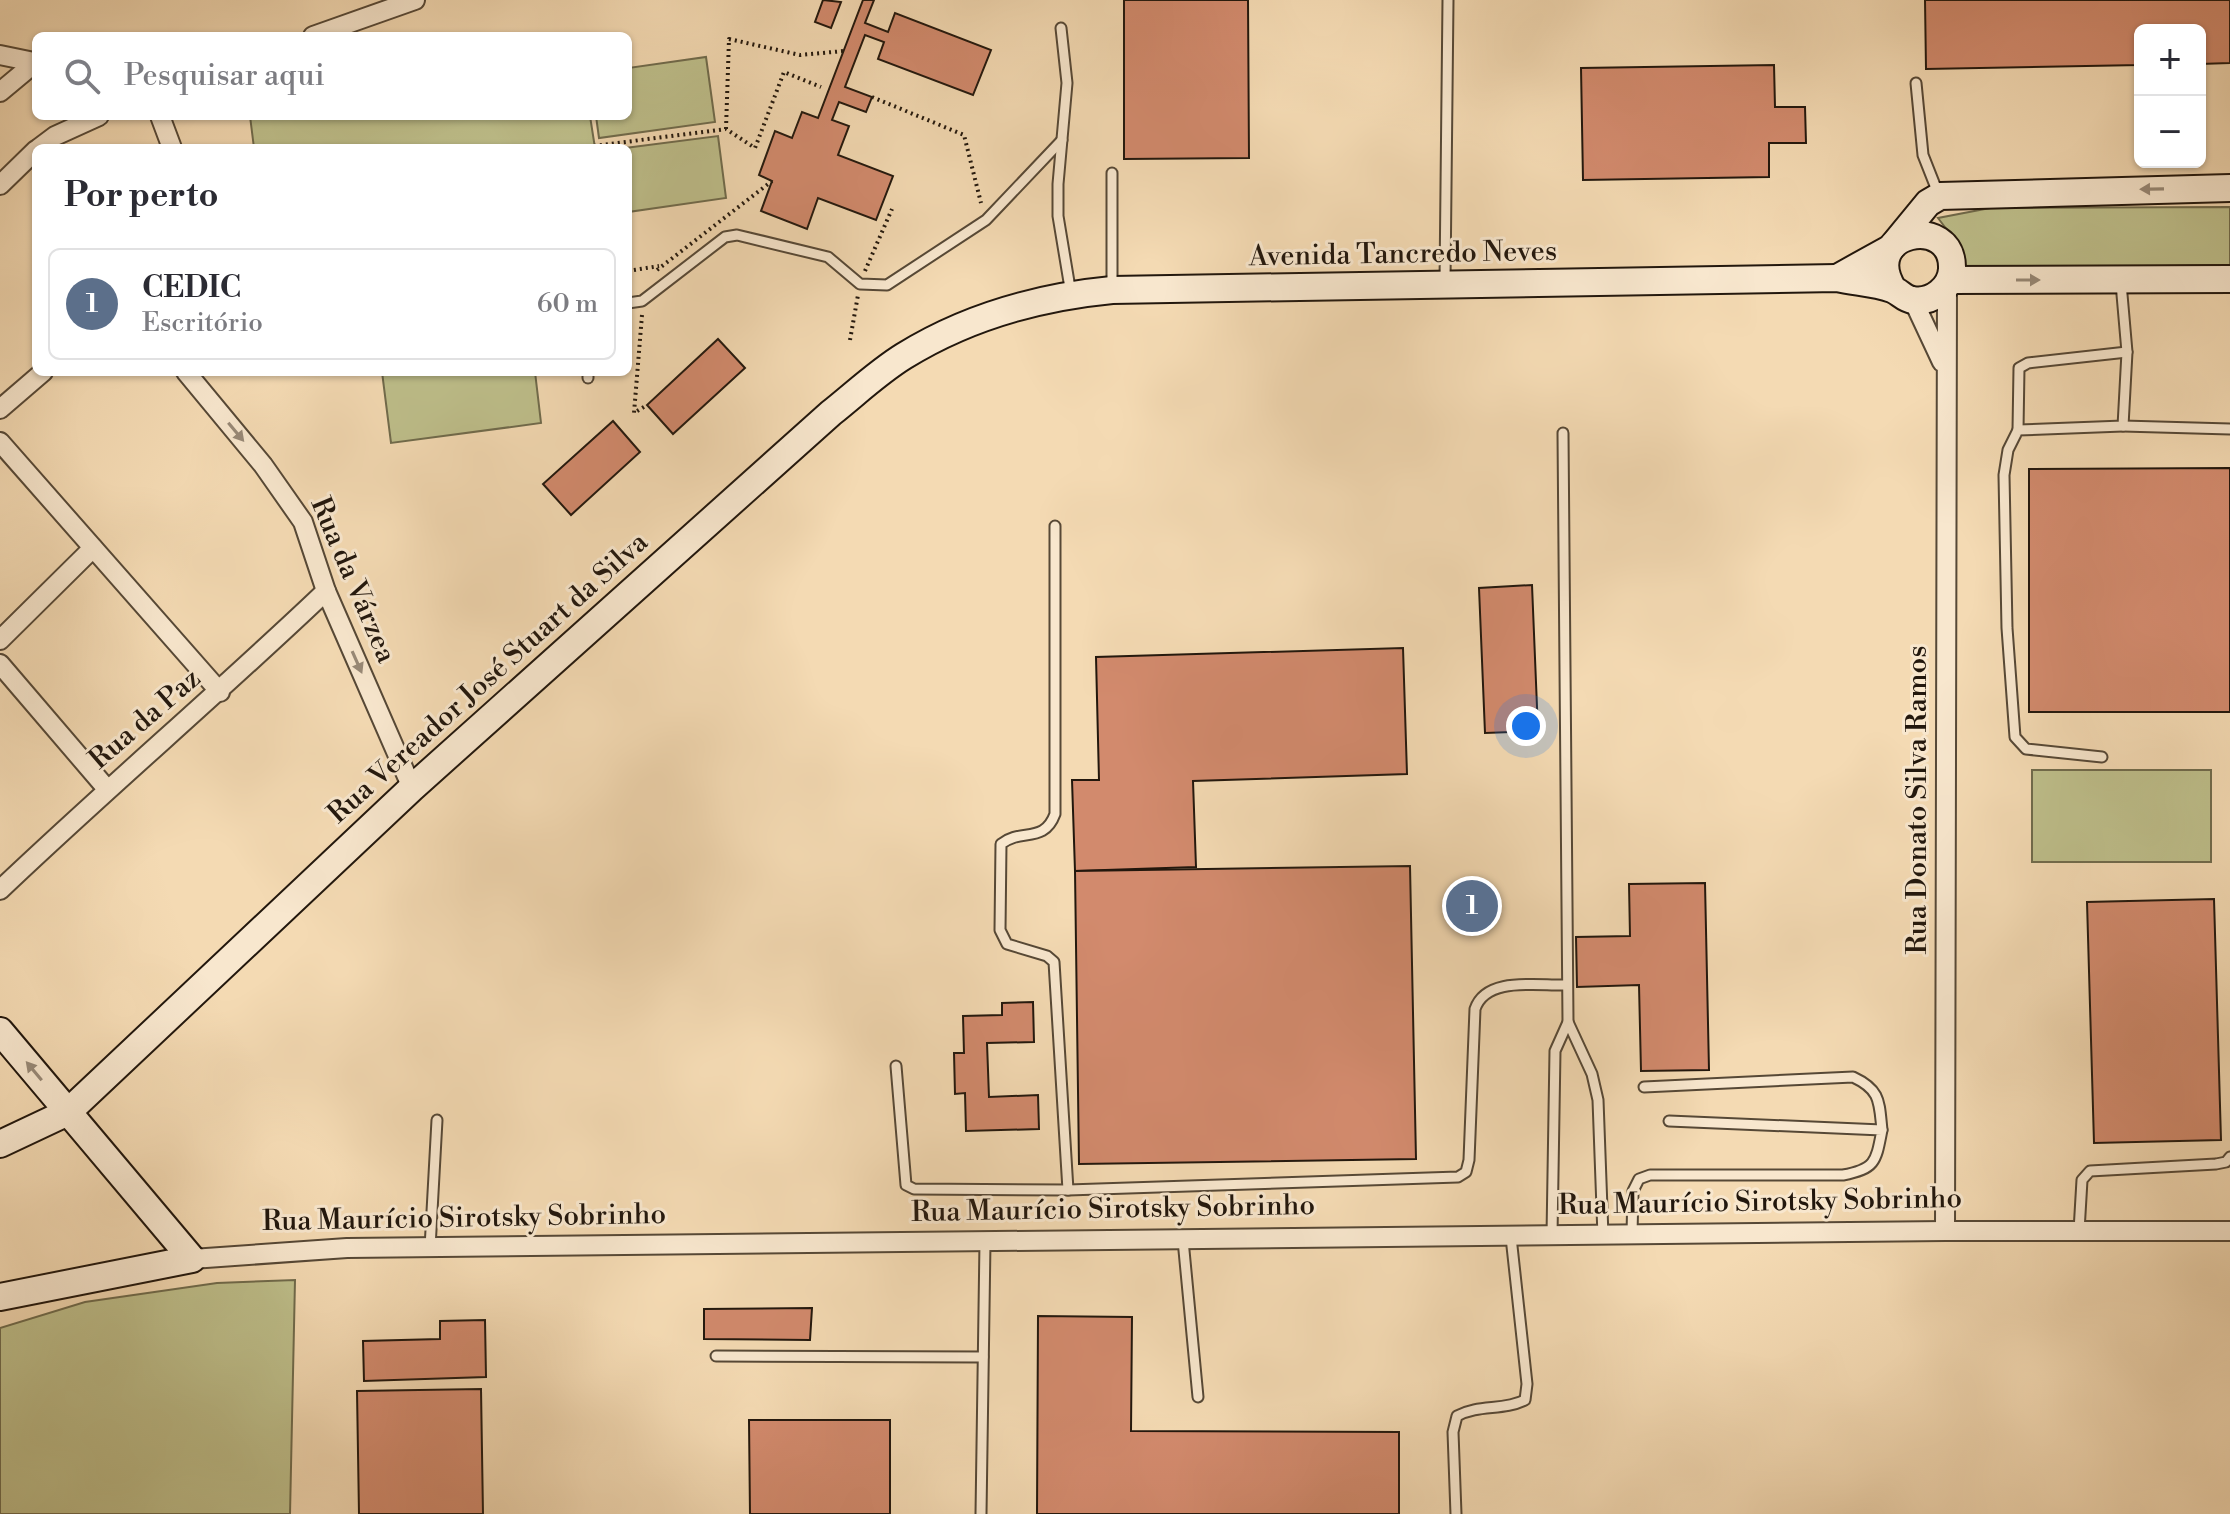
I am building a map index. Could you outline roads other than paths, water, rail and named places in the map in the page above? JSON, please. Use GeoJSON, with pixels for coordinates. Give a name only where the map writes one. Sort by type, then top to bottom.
{"type":"FeatureCollection","features":[{"type":"Feature","properties":{"kind":"main road"},"geometry":{"type":"LineString","coordinates":[[1940,196],[2230,188]]}},
{"type":"Feature","properties":{"kind":"main road","name":"Avenida Tancredo Neves"},"geometry":{"type":"LineString","coordinates":[[1837,278],[1891,248],[1928,203],[1940,196]]}},
{"type":"Feature","properties":{"kind":"main road"},"geometry":{"type":"LineString","coordinates":[[1908,235],[1929,236],[1946,249],[1952,269],[1948,282],[1935,296],[1903,295],[1885,269],[1891,248],[1908,235]]}},
{"type":"Feature","properties":{"kind":"main road","name":"Avenida Tancredo Neves"},"geometry":{"type":"LineString","coordinates":[[974,320],[1071,294],[1112,290],[1837,278],[1903,295]]}},
{"type":"Feature","properties":{"kind":"main road"},"geometry":{"type":"LineString","coordinates":[[1948,282],[2230,279]]}},
{"type":"Feature","properties":{"kind":"main road","name":"Rua Vereador José Stuart da Silva"},"geometry":{"type":"LineString","coordinates":[[0,1144],[68,1112],[412,788],[831,413],[903,357],[974,320]]}},
{"type":"Feature","properties":{"kind":"main road"},"geometry":{"type":"LineString","coordinates":[[0,1031],[192,1259]]}},
{"type":"Feature","properties":{"kind":"main road","name":"Rua Maurício Sirotsky Sobrinho"},"geometry":{"type":"LineString","coordinates":[[0,1297],[192,1259]]}},
{"type":"Feature","properties":{"kind":"street"},"geometry":{"type":"LineString","coordinates":[[324,32],[415,0]]}},
{"type":"Feature","properties":{"kind":"street"},"geometry":{"type":"LineString","coordinates":[[0,55],[32,61]]}},
{"type":"Feature","properties":{"kind":"street"},"geometry":{"type":"LineString","coordinates":[[0,92],[32,65]]}},
{"type":"Feature","properties":{"kind":"street"},"geometry":{"type":"LineString","coordinates":[[45,144],[90,120]]}},
{"type":"Feature","properties":{"kind":"street"},"geometry":{"type":"LineString","coordinates":[[162,120],[170,144]]}},
{"type":"Feature","properties":{"kind":"street"},"geometry":{"type":"LineString","coordinates":[[0,185],[32,155]]}},
{"type":"Feature","properties":{"kind":"street","name":"Rua Donato Silva Ramos"},"geometry":{"type":"LineString","coordinates":[[1945,1231],[1945,368],[1948,282]]}},
{"type":"Feature","properties":{"kind":"street","name":"Rua Donato Silva Ramos"},"geometry":{"type":"LineString","coordinates":[[1903,295],[1945,368]]}},
{"type":"Feature","properties":{"kind":"street"},"geometry":{"type":"LineString","coordinates":[[0,409],[38,376]]}},
{"type":"Feature","properties":{"kind":"street","name":"Rua da Várzea"},"geometry":{"type":"LineString","coordinates":[[189,376],[294,507],[313,548],[326,591],[412,788]]}},
{"type":"Feature","properties":{"kind":"street"},"geometry":{"type":"LineString","coordinates":[[0,442],[220,692]]}},
{"type":"Feature","properties":{"kind":"street"},"geometry":{"type":"LineString","coordinates":[[0,640],[93,548]]}},
{"type":"Feature","properties":{"kind":"street","name":"Rua da Paz"},"geometry":{"type":"LineString","coordinates":[[0,890],[107,789],[220,692],[326,591]]}},
{"type":"Feature","properties":{"kind":"street"},"geometry":{"type":"LineString","coordinates":[[0,664],[107,789]]}},
{"type":"Feature","properties":{"kind":"street","name":"Rua Maurício Sirotsky Sobrinho"},"geometry":{"type":"LineString","coordinates":[[192,1259],[347,1248],[1945,1231],[2230,1231]]}},
{"type":"Feature","properties":{"kind":"lane"},"geometry":{"type":"LineString","coordinates":[[1445,285],[1448,0]]}},
{"type":"Feature","properties":{"kind":"lane"},"geometry":{"type":"LineString","coordinates":[[1061,28],[1067,83],[1058,216],[1071,294]]}},
{"type":"Feature","properties":{"kind":"lane"},"geometry":{"type":"LineString","coordinates":[[1916,83],[1923,155],[1940,196]]}},
{"type":"Feature","properties":{"kind":"lane"},"geometry":{"type":"LineString","coordinates":[[632,302],[642,301],[725,237],[737,235],[828,257],[860,284],[874,287],[887,285],[986,220],[1062,140]]}},
{"type":"Feature","properties":{"kind":"lane"},"geometry":{"type":"LineString","coordinates":[[1112,173],[1112,290]]}},
{"type":"Feature","properties":{"kind":"lane"},"geometry":{"type":"LineString","coordinates":[[2121,280],[2127,352],[2123,426]]}},
{"type":"Feature","properties":{"kind":"lane"},"geometry":{"type":"LineString","coordinates":[[2102,757],[2026,749],[2015,737],[2007,628],[2004,475],[2008,450],[2018,430],[2019,368],[2028,363],[2127,352]]}},
{"type":"Feature","properties":{"kind":"lane"},"geometry":{"type":"LineString","coordinates":[[2018,430],[2123,426],[2230,429]]}},
{"type":"Feature","properties":{"kind":"lane"},"geometry":{"type":"LineString","coordinates":[[1563,433],[1568,1022],[1592,1074],[1598,1100],[1603,1236]]}},
{"type":"Feature","properties":{"kind":"lane"},"geometry":{"type":"LineString","coordinates":[[1055,526],[1055,814],[1051,826],[1042,832],[1007,839],[1001,844],[1000,930],[1007,944],[1047,956],[1054,962],[1068,1190]]}},
{"type":"Feature","properties":{"kind":"lane"},"geometry":{"type":"LineString","coordinates":[[896,1066],[906,1185],[914,1189],[1068,1190],[1458,1177],[1466,1172],[1469,1160],[1475,1009],[1480,995],[1492,988],[1567,985]]}},
{"type":"Feature","properties":{"kind":"lane"},"geometry":{"type":"LineString","coordinates":[[1552,1236],[1555,1051],[1568,1022]]}},
{"type":"Feature","properties":{"kind":"lane"},"geometry":{"type":"LineString","coordinates":[[1632,1234],[1633,1191],[1639,1179],[1650,1175],[1843,1175],[1864,1171],[1877,1158],[1882,1130],[1871,1086],[1853,1077],[1644,1087]]}},
{"type":"Feature","properties":{"kind":"lane"},"geometry":{"type":"LineString","coordinates":[[430,1248],[437,1120]]}},
{"type":"Feature","properties":{"kind":"lane"},"geometry":{"type":"LineString","coordinates":[[1669,1121],[1882,1130]]}},
{"type":"Feature","properties":{"kind":"lane"},"geometry":{"type":"LineString","coordinates":[[2079,1231],[2082,1180],[2090,1171],[2216,1164],[2226,1162],[2230,1157]]}},
{"type":"Feature","properties":{"kind":"lane"},"geometry":{"type":"LineString","coordinates":[[1456,1514],[1453,1432],[1457,1416],[1472,1408],[1511,1407],[1525,1400],[1527,1384],[1511,1237]]}},
{"type":"Feature","properties":{"kind":"lane"},"geometry":{"type":"LineString","coordinates":[[1183,1240],[1198,1397]]}},
{"type":"Feature","properties":{"kind":"lane"},"geometry":{"type":"LineString","coordinates":[[981,1514],[985,1242]]}},
{"type":"Feature","properties":{"kind":"lane"},"geometry":{"type":"LineString","coordinates":[[716,1356],[983,1357]]}},
{"type":"Feature","properties":{"kind":"place","name":"CEDIC"},"geometry":{"type":"Point","coordinates":[1472,906]}}]}
